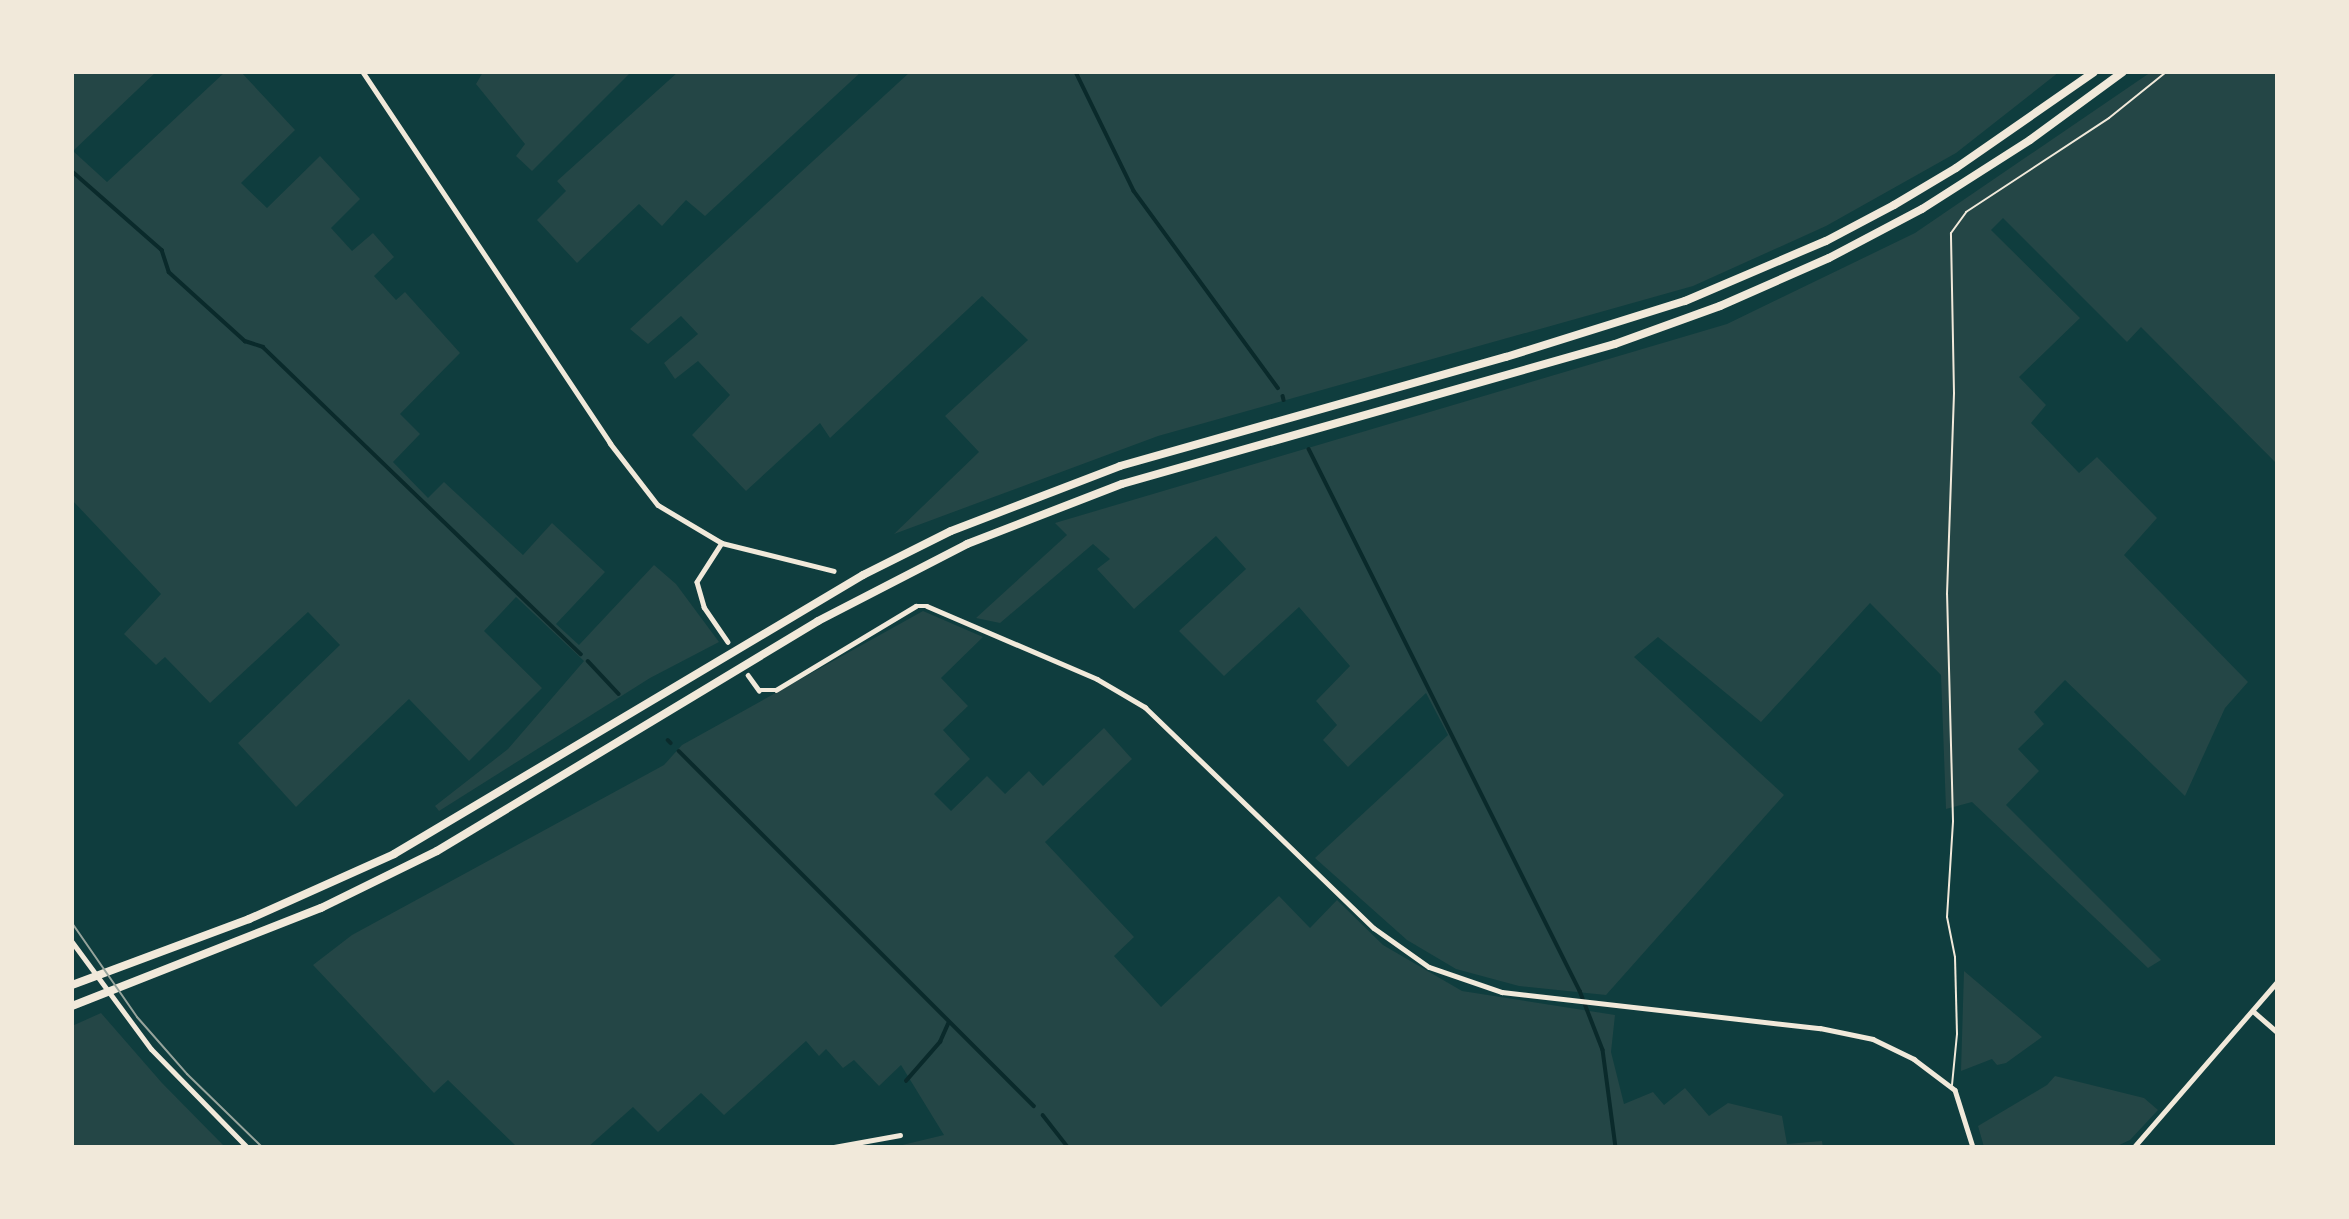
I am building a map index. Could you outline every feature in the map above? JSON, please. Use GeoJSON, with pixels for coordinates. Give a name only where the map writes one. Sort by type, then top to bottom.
{"type":"FeatureCollection","features":[{"type":"Feature","properties":{"kind":"highway"},"geometry":{"type":"LineString","coordinates":[[72,985],[249,919],[394,855],[850,582],[951,531],[1120,466],[1506,357],[1708,292],[1826,240],[1894,205],[1967,161],[2094,72]]}},
{"type":"Feature","properties":{"kind":"highway"},"geometry":{"type":"LineString","coordinates":[[72,1006],[321,908],[415,862],[818,621],[967,544],[1147,476],[1538,367],[1720,306],[1829,258],[1922,209],[2030,140],[2123,72]]}},
{"type":"Feature","properties":{"kind":"street"},"geometry":{"type":"LineString","coordinates":[[363,72],[638,483],[684,524],[722,544],[834,571]]}},
{"type":"Feature","properties":{"kind":"street"},"geometry":{"type":"LineString","coordinates":[[722,544],[697,582],[705,607],[728,642]]}},
{"type":"Feature","properties":{"kind":"street"},"geometry":{"type":"LineString","coordinates":[[748,675],[766,693],[916,606],[938,610],[1128,695],[1168,727],[1374,928],[1420,962],[1475,986],[1573,1001],[1859,1034],[1900,1051],[1951,1086],[1959,1095],[1973,1147]]}},
{"type":"Feature","properties":{"kind":"street"},"geometry":{"type":"LineString","coordinates":[[73,944],[129,1023],[247,1147]]}},
{"type":"Feature","properties":{"kind":"street"},"geometry":{"type":"LineString","coordinates":[[2134,1147],[2277,982]]}},
{"type":"Feature","properties":{"kind":"street"},"geometry":{"type":"LineString","coordinates":[[2253,1011],[2277,1032]]}},
{"type":"Feature","properties":{"kind":"street"},"geometry":{"type":"LineString","coordinates":[[834,1147],[900,1135]]}},
{"type":"Feature","properties":{"kind":"lane"},"geometry":{"type":"LineString","coordinates":[[1951,1086],[1956,1079],[1957,997],[1947,917],[1953,821],[1947,594],[1954,393],[1951,233],[1966,212],[2109,118],[2166,72]]}},
{"type":"Feature","properties":{"kind":"shaded area"},"geometry":{"type":"Polygon","coordinates":[[[72,72],[156,72],[73,151],[107,182],[225,72],[241,72],[295,130],[241,183],[267,208],[320,156],[360,199],[331,228],[352,251],[373,233],[394,257],[374,276],[396,300],[405,292],[460,353],[400,414],[420,434],[393,462],[428,498],[444,482],[523,555],[552,523],[605,572],[556,624],[579,645],[654,565],[676,584],[719,642],[650,678],[439,811],[435,806],[508,749],[584,661],[516,597],[484,631],[542,688],[469,761],[409,699],[296,807],[238,743],[340,645],[308,612],[210,703],[165,657],[156,665],[124,634],[161,594],[72,500],[72,72]]]}},
{"type":"Feature","properties":{"kind":"shaded area"},"geometry":{"type":"Polygon","coordinates":[[[483,72],[631,72],[532,171],[516,156],[525,144],[476,84],[483,72]]]}},
{"type":"Feature","properties":{"kind":"shaded area"},"geometry":{"type":"Polygon","coordinates":[[[678,72],[861,72],[705,216],[686,200],[662,226],[639,204],[577,263],[537,220],[566,191],[557,181],[678,72]]]}},
{"type":"Feature","properties":{"kind":"shaded area"},"geometry":{"type":"Polygon","coordinates":[[[910,72],[2059,72],[1956,153],[1826,226],[1693,286],[1158,436],[894,534],[979,452],[945,416],[1028,340],[982,296],[830,438],[820,423],[746,491],[692,435],[730,395],[698,361],[675,379],[664,363],[698,334],[681,316],[648,344],[630,329],[910,72]]]}},
{"type":"Feature","properties":{"kind":"shaded area"},"geometry":{"type":"Polygon","coordinates":[[[2151,72],[2277,72],[2277,464],[2141,327],[2127,342],[2003,218],[1991,230],[2080,318],[2019,377],[2046,405],[2031,423],[2079,473],[2097,457],[2157,518],[2124,555],[2248,682],[2225,708],[2185,796],[2065,680],[2034,712],[2044,724],[2018,749],[2039,771],[2006,805],[2161,960],[2148,968],[1972,802],[1946,809],[1941,675],[1870,603],[1761,722],[1658,637],[1634,657],[1784,795],[1606,995],[1519,986],[1456,969],[1407,940],[1315,858],[1448,735],[1426,693],[1348,767],[1323,740],[1337,725],[1316,701],[1350,666],[1299,607],[1224,676],[1179,631],[1246,569],[1216,536],[1134,609],[1097,569],[1110,559],[1093,544],[1000,623],[976,618],[1067,535],[1055,523],[1727,324],[1915,233],[2151,72]]]}},
{"type":"Feature","properties":{"kind":"shaded area"},"geometry":{"type":"Polygon","coordinates":[[[923,611],[983,637],[941,678],[968,706],[943,730],[970,759],[934,794],[951,811],[987,776],[1005,794],[1029,771],[1043,786],[1104,728],[1132,759],[1045,842],[1134,937],[1114,956],[1161,1007],[1279,896],[1310,928],[1337,900],[1383,945],[1462,991],[1615,1015],[1611,1052],[1624,1104],[1653,1092],[1664,1105],[1685,1088],[1709,1116],[1728,1103],[1782,1116],[1787,1144],[1822,1141],[1823,1147],[894,1147],[944,1135],[901,1065],[879,1086],[854,1060],[843,1068],[826,1049],[819,1056],[806,1041],[724,1115],[701,1093],[658,1132],[633,1107],[588,1147],[517,1147],[448,1080],[434,1093],[313,965],[352,935],[664,765],[682,745],[923,611]]]}},
{"type":"Feature","properties":{"kind":"shaded area"},"geometry":{"type":"Polygon","coordinates":[[[1964,971],[2042,1037],[2006,1063],[1997,1065],[1992,1059],[1961,1071],[1964,971]]]}},
{"type":"Feature","properties":{"kind":"shaded area"},"geometry":{"type":"Polygon","coordinates":[[[101,1013],[162,1083],[225,1147],[72,1147],[72,1026],[101,1013]]]}},
{"type":"Feature","properties":{"kind":"shaded area"},"geometry":{"type":"Polygon","coordinates":[[[2055,1076],[2144,1098],[2158,1110],[2130,1140],[2115,1147],[1984,1147],[1978,1126],[2047,1085],[2055,1076]]]}},
{"type":"Feature","properties":{"kind":"waterway"},"geometry":{"type":"LineString","coordinates":[[1076,72],[1134,191],[1278,388]]}},
{"type":"Feature","properties":{"kind":"waterway"},"geometry":{"type":"LineString","coordinates":[[72,171],[162,250],[169,272],[245,341],[263,347],[581,654]]}},
{"type":"Feature","properties":{"kind":"waterway"},"geometry":{"type":"LineString","coordinates":[[1283,396],[1284,400]]}},
{"type":"Feature","properties":{"kind":"waterway"},"geometry":{"type":"LineString","coordinates":[[1309,449],[1580,991],[1603,1050],[1616,1147]]}},
{"type":"Feature","properties":{"kind":"waterway"},"geometry":{"type":"LineString","coordinates":[[588,661],[619,694]]}},
{"type":"Feature","properties":{"kind":"waterway"},"geometry":{"type":"LineString","coordinates":[[668,740],[671,743]]}},
{"type":"Feature","properties":{"kind":"waterway"},"geometry":{"type":"LineString","coordinates":[[679,751],[1034,1106]]}},
{"type":"Feature","properties":{"kind":"waterway"},"geometry":{"type":"LineString","coordinates":[[906,1081],[940,1042],[948,1024]]}},
{"type":"Feature","properties":{"kind":"waterway"},"geometry":{"type":"LineString","coordinates":[[1043,1115],[1068,1147]]}},
{"type":"Feature","properties":{"kind":"tram line"},"geometry":{"type":"LineString","coordinates":[[72,923],[137,1017],[187,1074],[262,1147]]}}]}
